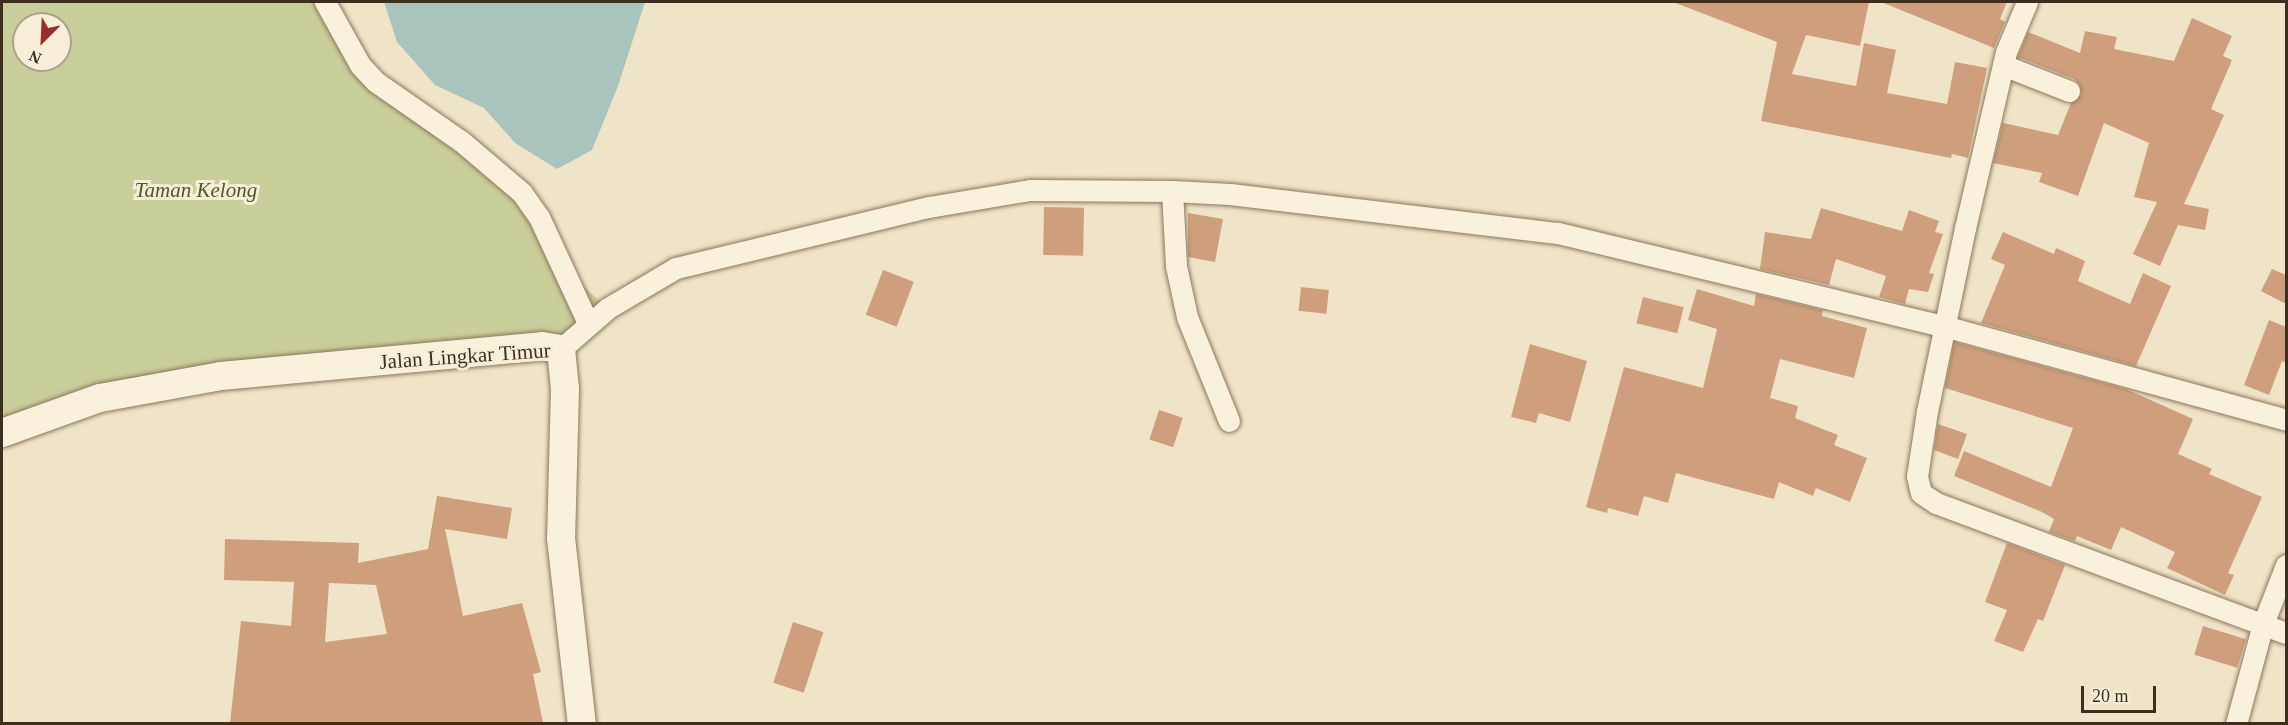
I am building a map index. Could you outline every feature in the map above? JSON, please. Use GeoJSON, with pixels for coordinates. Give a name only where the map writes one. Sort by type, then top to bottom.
{"type":"FeatureCollection","features":[{"type":"Feature","properties":{"kind":"main road","name":"Jalan Lingkar Timur"},"geometry":{"type":"LineString","coordinates":[[2,433],[100,398],[221,376],[542,346],[561,349],[565,389],[561,538],[582,723]]}},
{"type":"Feature","properties":{"kind":"street"},"geometry":{"type":"LineString","coordinates":[[325,2],[360,65],[376,82],[461,141],[522,193],[539,217],[588,324]]}},
{"type":"Feature","properties":{"kind":"street"},"geometry":{"type":"LineString","coordinates":[[2027,2],[2003,65],[1927,411],[1917,476],[1921,493],[1936,503],[2286,633]]}},
{"type":"Feature","properties":{"kind":"street"},"geometry":{"type":"LineString","coordinates":[[2003,65],[2069,91]]}},
{"type":"Feature","properties":{"kind":"street"},"geometry":{"type":"LineString","coordinates":[[561,349],[588,324],[676,268],[929,207],[1030,190],[1172,191],[1230,194],[1533,228],[1947,327],[2286,420]]}},
{"type":"Feature","properties":{"kind":"street"},"geometry":{"type":"LineString","coordinates":[[1172,191],[1176,266],[1187,316],[1229,421]]}},
{"type":"Feature","properties":{"kind":"street"},"geometry":{"type":"LineString","coordinates":[[2236,723],[2263,624],[2286,565]]}},
{"type":"Feature","properties":{"kind":"green space","name":"Taman Kelong"},"geometry":{"type":"Polygon","coordinates":[[[2,2],[331,2],[345,40],[539,217],[563,269],[608,308],[559,348],[221,376],[2,433],[2,2]]]}},
{"type":"Feature","properties":{"kind":"water"},"geometry":{"type":"Polygon","coordinates":[[[384,2],[645,2],[618,86],[592,150],[557,169],[515,143],[484,108],[435,85],[397,42],[384,2]]]}},
{"type":"Feature","properties":{"kind":"building"},"geometry":{"type":"Polygon","coordinates":[[[1673,2],[1869,2],[1860,46],[1806,35],[1792,74],[1856,86],[1864,43],[1896,50],[1887,93],[1947,104],[1955,62],[1987,68],[1968,158],[1952,154],[1951,158],[1761,121],[1777,42],[1673,2]]]}},
{"type":"Feature","properties":{"kind":"building"},"geometry":{"type":"Polygon","coordinates":[[[1881,2],[2007,2],[2000,19],[2005,22],[1994,48],[1881,2]]]}},
{"type":"Feature","properties":{"kind":"building"},"geometry":{"type":"Polygon","coordinates":[[[2192,18],[2232,36],[2223,56],[2232,60],[2211,109],[2224,115],[2184,204],[2209,209],[2205,230],[2178,225],[2160,266],[2133,254],[2157,202],[2134,197],[2149,143],[2104,123],[2078,196],[2039,182],[2042,173],[1993,163],[2003,123],[2058,135],[2071,103],[2081,95],[2079,84],[2074,79],[2018,57],[2028,32],[2080,53],[2085,31],[2117,37],[2114,49],[2174,61],[2192,18]]]}},
{"type":"Feature","properties":{"kind":"building"},"geometry":{"type":"Polygon","coordinates":[[[1044,207],[1084,208],[1083,256],[1043,255],[1044,207]]]}},
{"type":"Feature","properties":{"kind":"building"},"geometry":{"type":"Polygon","coordinates":[[[1821,208],[1902,231],[1909,210],[1939,221],[1935,232],[1943,234],[1929,273],[1934,274],[1928,292],[1909,289],[1905,304],[1879,297],[1886,276],[1836,259],[1829,285],[1760,269],[1765,232],[1811,239],[1821,208]]]}},
{"type":"Feature","properties":{"kind":"building"},"geometry":{"type":"Polygon","coordinates":[[[1188,213],[1223,219],[1215,262],[1188,257],[1188,213]]]}},
{"type":"Feature","properties":{"kind":"building"},"geometry":{"type":"Polygon","coordinates":[[[2003,232],[2054,254],[2056,248],[2085,261],[2078,281],[2130,304],[2143,273],[2171,286],[2136,366],[1981,323],[2005,265],[1991,259],[2003,232]]]}},
{"type":"Feature","properties":{"kind":"building"},"geometry":{"type":"Polygon","coordinates":[[[2272,269],[2286,275],[2286,304],[2261,291],[2272,269]]]}},
{"type":"Feature","properties":{"kind":"building"},"geometry":{"type":"Polygon","coordinates":[[[883,270],[914,282],[897,327],[866,315],[883,270]]]}},
{"type":"Feature","properties":{"kind":"building"},"geometry":{"type":"Polygon","coordinates":[[[1301,287],[1329,290],[1326,314],[1298,311],[1301,287]]]}},
{"type":"Feature","properties":{"kind":"building"},"geometry":{"type":"Polygon","coordinates":[[[1697,289],[1754,306],[1756,294],[1823,310],[1822,316],[1867,328],[1854,378],[1780,359],[1770,398],[1798,406],[1795,418],[1838,435],[1834,445],[1867,458],[1850,502],[1816,488],[1813,496],[1779,482],[1774,499],[1676,473],[1668,503],[1644,496],[1638,516],[1608,508],[1607,513],[1586,507],[1624,367],[1703,388],[1717,329],[1688,320],[1697,289]]]}},
{"type":"Feature","properties":{"kind":"building"},"geometry":{"type":"Polygon","coordinates":[[[1643,297],[1684,307],[1677,333],[1636,323],[1643,297]]]}},
{"type":"Feature","properties":{"kind":"building"},"geometry":{"type":"Polygon","coordinates":[[[2269,320],[2286,327],[2286,363],[2282,361],[2269,395],[2244,385],[2269,320]]]}},
{"type":"Feature","properties":{"kind":"building"},"geometry":{"type":"Polygon","coordinates":[[[1954,342],[2126,389],[2193,419],[2178,454],[2212,469],[2209,474],[2262,497],[2228,573],[2234,575],[2225,595],[2167,568],[2175,552],[2121,527],[2111,550],[2077,536],[2075,541],[2049,532],[2054,519],[2042,512],[1954,476],[1964,451],[2051,487],[2073,428],[1945,388],[1954,342]]]}},
{"type":"Feature","properties":{"kind":"building"},"geometry":{"type":"Polygon","coordinates":[[[1530,344],[1587,361],[1570,422],[1539,413],[1536,423],[1511,417],[1530,344]]]}},
{"type":"Feature","properties":{"kind":"building"},"geometry":{"type":"Polygon","coordinates":[[[1159,410],[1183,418],[1173,447],[1149,439],[1159,410]]]}},
{"type":"Feature","properties":{"kind":"building"},"geometry":{"type":"Polygon","coordinates":[[[1938,424],[1967,434],[1958,459],[1934,450],[1938,424]]]}},
{"type":"Feature","properties":{"kind":"building"},"geometry":{"type":"Polygon","coordinates":[[[437,496],[512,508],[507,539],[445,529],[463,616],[522,603],[541,672],[533,674],[543,723],[230,723],[241,621],[291,626],[294,582],[224,580],[225,539],[359,543],[358,563],[428,549],[437,496]],[[329,583],[325,642],[387,634],[376,585],[329,583]]]}},
{"type":"Feature","properties":{"kind":"building"},"geometry":{"type":"Polygon","coordinates":[[[2007,543],[2065,565],[2043,621],[2038,619],[2023,652],[1994,641],[2007,610],[1985,602],[2007,543]]]}},
{"type":"Feature","properties":{"kind":"building"},"geometry":{"type":"Polygon","coordinates":[[[793,622],[823,632],[804,693],[773,683],[793,622]]]}},
{"type":"Feature","properties":{"kind":"building"},"geometry":{"type":"Polygon","coordinates":[[[2203,626],[2246,639],[2237,668],[2194,655],[2203,626]]]}}]}
